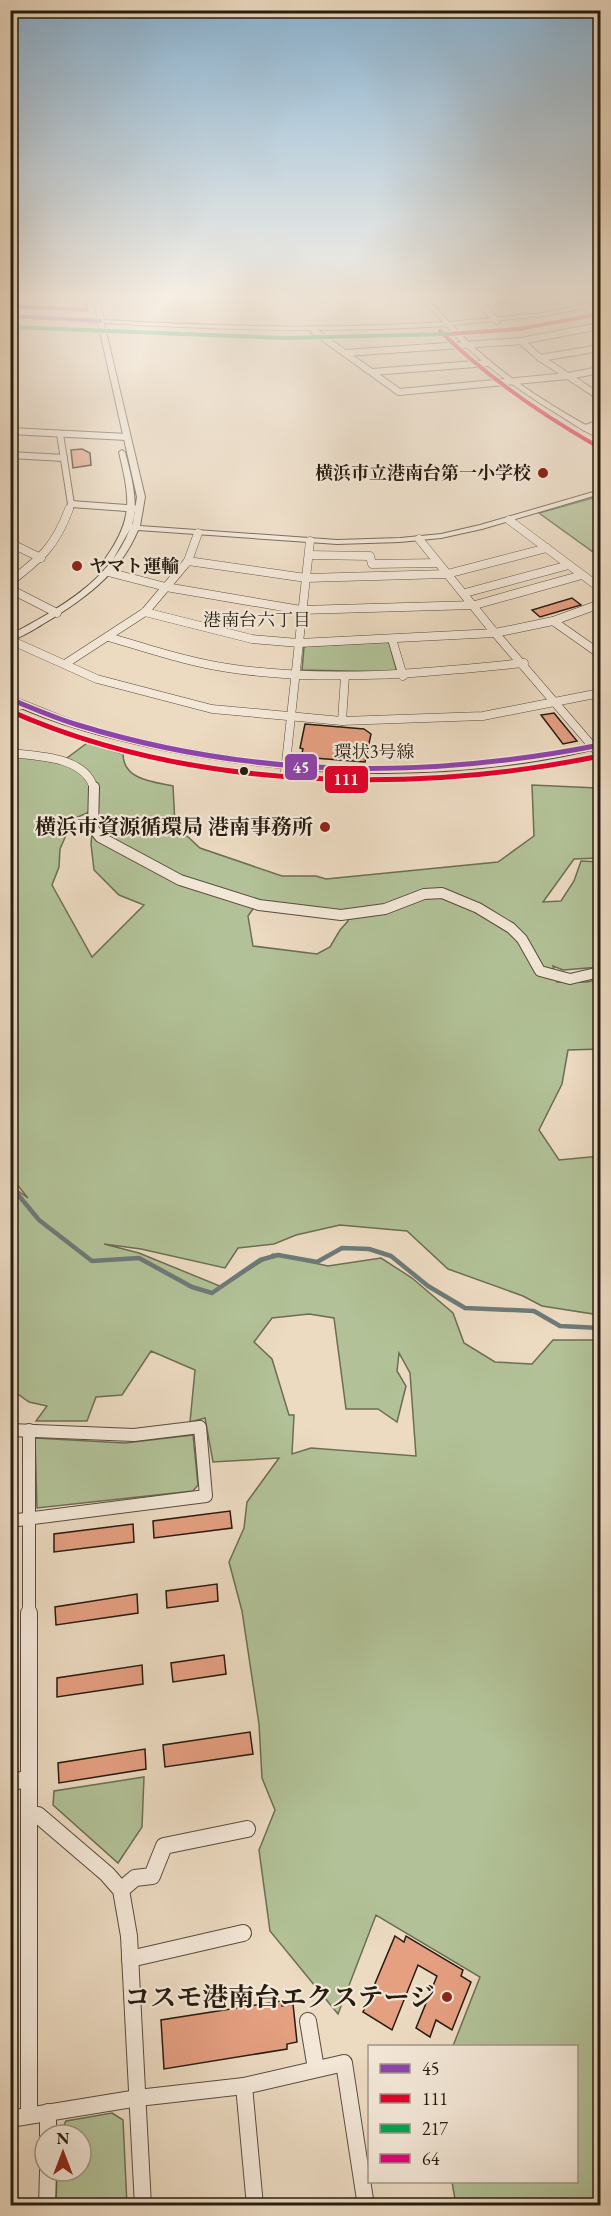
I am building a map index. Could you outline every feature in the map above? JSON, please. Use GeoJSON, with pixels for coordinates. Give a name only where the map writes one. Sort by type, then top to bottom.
{"type":"FeatureCollection","features":[{"type":"Feature","properties":{"kind":"street"},"geometry":{"type":"LineString","coordinates":[[10,633],[54,612],[100,571],[121,544],[137,509],[141,497],[114,398]]}},
{"type":"Feature","properties":{"kind":"street"},"geometry":{"type":"LineString","coordinates":[[538,398],[600,436]]}},
{"type":"Feature","properties":{"kind":"street"},"geometry":{"type":"LineString","coordinates":[[585,428],[600,423]]}},
{"type":"Feature","properties":{"kind":"street"},"geometry":{"type":"LineString","coordinates":[[10,431],[123,437]]}},
{"type":"Feature","properties":{"kind":"street"},"geometry":{"type":"LineString","coordinates":[[10,582],[41,558],[60,534],[71,504],[60,434]]}},
{"type":"Feature","properties":{"kind":"street"},"geometry":{"type":"LineString","coordinates":[[11,456],[64,458]]}},
{"type":"Feature","properties":{"kind":"street"},"geometry":{"type":"LineString","coordinates":[[128,527],[310,541],[359,542],[419,539],[462,532],[509,520],[600,492]]}},
{"type":"Feature","properties":{"kind":"street"},"geometry":{"type":"LineString","coordinates":[[71,504],[137,509]]}},
{"type":"Feature","properties":{"kind":"street"},"geometry":{"type":"LineString","coordinates":[[10,639],[86,593],[108,572],[128,548],[137,528],[137,509]]}},
{"type":"Feature","properties":{"kind":"street"},"geometry":{"type":"LineString","coordinates":[[509,520],[600,588]]}},
{"type":"Feature","properties":{"kind":"street"},"geometry":{"type":"LineString","coordinates":[[65,664],[145,612],[188,561],[198,533]]}},
{"type":"Feature","properties":{"kind":"street"},"geometry":{"type":"LineString","coordinates":[[419,539],[475,605],[495,633],[599,750]]}},
{"type":"Feature","properties":{"kind":"street"},"geometry":{"type":"LineString","coordinates":[[285,770],[310,541]]}},
{"type":"Feature","properties":{"kind":"street"},"geometry":{"type":"LineString","coordinates":[[10,543],[41,558]]}},
{"type":"Feature","properties":{"kind":"street"},"geometry":{"type":"LineString","coordinates":[[188,561],[306,578],[447,574],[547,548]]}},
{"type":"Feature","properties":{"kind":"street"},"geometry":{"type":"LineString","coordinates":[[309,555],[370,556],[372,564],[438,563]]}},
{"type":"Feature","properties":{"kind":"street"},"geometry":{"type":"LineString","coordinates":[[465,593],[569,565]]}},
{"type":"Feature","properties":{"kind":"street"},"geometry":{"type":"LineString","coordinates":[[108,572],[166,587],[301,610],[475,605],[582,575]]}},
{"type":"Feature","properties":{"kind":"street"},"geometry":{"type":"LineString","coordinates":[[10,590],[54,612]]}},
{"type":"Feature","properties":{"kind":"street"},"geometry":{"type":"LineString","coordinates":[[145,612],[252,639],[299,643],[495,633],[553,621],[600,604]]}},
{"type":"Feature","properties":{"kind":"street"},"geometry":{"type":"LineString","coordinates":[[553,621],[600,654]]}},
{"type":"Feature","properties":{"kind":"street"},"geometry":{"type":"LineString","coordinates":[[108,637],[227,668],[295,675],[402,676],[524,663]]}},
{"type":"Feature","properties":{"kind":"street"},"geometry":{"type":"LineString","coordinates":[[10,639],[97,679],[212,709],[342,722],[483,716],[600,693]]}},
{"type":"Feature","properties":{"kind":"street"},"geometry":{"type":"LineString","coordinates":[[392,639],[402,676]]}},
{"type":"Feature","properties":{"kind":"street"},"geometry":{"type":"LineString","coordinates":[[342,722],[345,676]]}},
{"type":"Feature","properties":{"kind":"street","name":"環状3号線"},"geometry":{"type":"LineString","coordinates":[[11,706],[22,705],[125,739],[285,770]]}},
{"type":"Feature","properties":{"kind":"street","name":"環状3号線"},"geometry":{"type":"LineString","coordinates":[[11,706],[54,726],[137,750],[202,763],[285,770],[376,776],[453,774],[522,767],[599,750]]}},
{"type":"Feature","properties":{"kind":"street"},"geometry":{"type":"LineString","coordinates":[[10,753],[63,761],[76,767],[92,781],[94,786],[93,828],[100,837],[180,880],[257,904],[341,915],[385,909],[424,894],[442,893],[478,908],[511,928],[522,939],[540,971],[570,978],[600,972]]}},
{"type":"Feature","properties":{"kind":"street"},"geometry":{"type":"LineString","coordinates":[[10,1430],[134,1435],[200,1427],[206,1496],[10,1521]]}},
{"type":"Feature","properties":{"kind":"street"},"geometry":{"type":"LineString","coordinates":[[29,1430],[29,2115]]}},
{"type":"Feature","properties":{"kind":"street"},"geometry":{"type":"LineString","coordinates":[[10,1782],[29,1779]]}},
{"type":"Feature","properties":{"kind":"street"},"geometry":{"type":"LineString","coordinates":[[29,1815],[38,1815],[107,1874],[121,1890],[129,1936],[142,2205]]}},
{"type":"Feature","properties":{"kind":"street"},"geometry":{"type":"LineString","coordinates":[[121,1890],[135,1878],[152,1876],[164,1846],[247,1829]]}},
{"type":"Feature","properties":{"kind":"street"},"geometry":{"type":"LineString","coordinates":[[130,1959],[243,1933]]}},
{"type":"Feature","properties":{"kind":"street"},"geometry":{"type":"LineString","coordinates":[[308,2021],[316,2069]]}},
{"type":"Feature","properties":{"kind":"street"},"geometry":{"type":"LineString","coordinates":[[10,2119],[138,2098],[244,2086],[344,2063],[366,2205]]}},
{"type":"Feature","properties":{"kind":"street"},"geometry":{"type":"LineString","coordinates":[[244,2086],[255,2205]]}},
{"type":"Feature","properties":{"kind":"street"},"geometry":{"type":"LineString","coordinates":[[48,2112],[48,2123]]}},
{"type":"Feature","properties":{"kind":"street"},"geometry":{"type":"LineString","coordinates":[[47,2205],[48,2183]]}},
{"type":"Feature","properties":{"kind":"green space"},"geometry":{"type":"Polygon","coordinates":[[[600,496],[600,557],[539,513],[600,496]]]}},
{"type":"Feature","properties":{"kind":"green space"},"geometry":{"type":"Polygon","coordinates":[[[389,643],[397,672],[302,670],[304,647],[307,646],[389,643]]]}},
{"type":"Feature","properties":{"kind":"green space"},"geometry":{"type":"Polygon","coordinates":[[[87,743],[123,754],[124,763],[134,774],[149,781],[173,786],[175,825],[200,848],[282,876],[316,876],[326,879],[498,862],[534,836],[532,785],[597,788],[600,793],[600,858],[574,859],[543,902],[561,901],[574,881],[581,861],[600,862],[600,967],[563,970],[553,966],[557,982],[587,982],[600,979],[600,1049],[568,1050],[562,1084],[539,1130],[559,1160],[600,1156],[600,1315],[542,1306],[523,1296],[448,1269],[407,1231],[340,1225],[296,1235],[274,1244],[238,1248],[225,1268],[141,1249],[104,1244],[139,1253],[222,1287],[273,1254],[328,1266],[381,1258],[412,1278],[453,1313],[464,1343],[495,1362],[532,1364],[553,1340],[600,1340],[600,2205],[456,2205],[452,2183],[578,2183],[578,2045],[453,2045],[480,1977],[376,1915],[338,2014],[270,1931],[259,1850],[275,1810],[262,1778],[259,1724],[242,1611],[229,1562],[244,1528],[247,1502],[279,1458],[213,1462],[205,1418],[190,1422],[195,1370],[151,1351],[122,1395],[96,1397],[87,1421],[36,1421],[47,1406],[29,1402],[11,1389],[10,1185],[28,1198],[10,1176],[11,753],[63,761],[87,743]],[[94,810],[73,819],[60,849],[59,867],[52,885],[92,957],[144,905],[119,895],[94,870],[91,844],[94,810]],[[258,902],[248,916],[253,946],[317,954],[330,947],[348,921],[346,913],[258,902]],[[309,1314],[272,1318],[254,1342],[272,1359],[289,1415],[294,1415],[292,1454],[311,1448],[416,1456],[410,1373],[399,1353],[397,1371],[406,1386],[397,1422],[378,1409],[346,1409],[334,1318],[309,1314]]]}},
{"type":"Feature","properties":{"kind":"green space"},"geometry":{"type":"Polygon","coordinates":[[[193,1435],[198,1485],[193,1491],[37,1508],[35,1438],[125,1443],[193,1435]]]}},
{"type":"Feature","properties":{"kind":"green space"},"geometry":{"type":"Polygon","coordinates":[[[144,1777],[142,1827],[118,1863],[53,1805],[54,1791],[144,1777]]]}},
{"type":"Feature","properties":{"kind":"green space"},"geometry":{"type":"Polygon","coordinates":[[[112,2113],[123,2120],[127,2205],[56,2205],[57,2183],[93,2183],[93,2123],[65,2123],[112,2113]]]}},
{"type":"Feature","properties":{"kind":"building"},"geometry":{"type":"Polygon","coordinates":[[[82,449],[90,453],[91,465],[73,468],[71,450],[82,449]]]}},
{"type":"Feature","properties":{"kind":"building"},"geometry":{"type":"Polygon","coordinates":[[[572,598],[581,605],[540,617],[532,610],[572,598]]]}},
{"type":"Feature","properties":{"kind":"building"},"geometry":{"type":"Polygon","coordinates":[[[554,713],[577,741],[563,744],[541,715],[554,713]]]}},
{"type":"Feature","properties":{"kind":"building"},"geometry":{"type":"Polygon","coordinates":[[[305,724],[364,729],[371,734],[365,762],[301,757],[303,749],[300,748],[305,724]]]}},
{"type":"Feature","properties":{"kind":"building"},"geometry":{"type":"Polygon","coordinates":[[[230,1511],[232,1528],[154,1538],[153,1521],[230,1511]]]}},
{"type":"Feature","properties":{"kind":"building"},"geometry":{"type":"Polygon","coordinates":[[[133,1524],[134,1542],[54,1552],[54,1534],[133,1524]]]}},
{"type":"Feature","properties":{"kind":"building"},"geometry":{"type":"Polygon","coordinates":[[[217,1584],[218,1601],[167,1608],[166,1591],[217,1584]]]}},
{"type":"Feature","properties":{"kind":"building"},"geometry":{"type":"Polygon","coordinates":[[[137,1594],[138,1613],[56,1625],[55,1607],[137,1594]]]}},
{"type":"Feature","properties":{"kind":"building"},"geometry":{"type":"Polygon","coordinates":[[[224,1655],[226,1674],[173,1682],[171,1663],[224,1655]]]}},
{"type":"Feature","properties":{"kind":"building"},"geometry":{"type":"Polygon","coordinates":[[[142,1665],[143,1684],[57,1697],[57,1678],[142,1665]]]}},
{"type":"Feature","properties":{"kind":"building"},"geometry":{"type":"Polygon","coordinates":[[[250,1732],[253,1754],[165,1767],[163,1745],[250,1732]]]}},
{"type":"Feature","properties":{"kind":"building"},"geometry":{"type":"Polygon","coordinates":[[[145,1749],[146,1769],[59,1783],[58,1763],[145,1749]]]}},
{"type":"Feature","properties":{"kind":"building","name":"コスモ港南台エクステージ"},"geometry":{"type":"Polygon","coordinates":[[[395,1936],[404,1942],[406,1936],[463,1970],[461,1976],[471,1982],[452,2030],[436,2020],[430,2037],[416,2028],[437,1976],[418,1965],[392,2030],[363,2012],[395,1936]]]}},
{"type":"Feature","properties":{"kind":"building"},"geometry":{"type":"Polygon","coordinates":[[[281,2001],[282,2006],[293,2004],[297,2042],[287,2044],[287,2049],[164,2069],[161,2020],[281,2001]]]}},
{"type":"Feature","properties":{"kind":"waterway"},"geometry":{"type":"LineString","coordinates":[[10,1185],[39,1220],[92,1261],[139,1258],[192,1287],[212,1293],[260,1260],[278,1255],[317,1262],[342,1248],[369,1249],[391,1256],[428,1286],[465,1308],[534,1311],[560,1326],[600,1328]]}},
{"type":"Feature","properties":{"kind":"transit line","name":"111"},"geometry":{"type":"LineString","coordinates":[[520,398],[595,445]]}},
{"type":"Feature","properties":{"kind":"transit line","name":"45"},"geometry":{"type":"LineString","coordinates":[[10,699],[76,725],[147,745],[223,759],[301,767],[380,770],[457,767],[531,759],[600,745]]}},
{"type":"Feature","properties":{"kind":"transit line","name":"111"},"geometry":{"type":"LineString","coordinates":[[10,711],[82,738],[158,757],[212,767],[323,779],[435,779],[491,775],[600,756]]}},
{"type":"Feature","properties":{"kind":"place","name":"横浜市立港南台第一小学校"},"geometry":{"type":"Point","coordinates":[543,473]}},
{"type":"Feature","properties":{"kind":"place","name":"ヤマト運輸"},"geometry":{"type":"Point","coordinates":[77,566]}},
{"type":"Feature","properties":{"kind":"place","name":"横浜市資源循環局 港南事務所"},"geometry":{"type":"Point","coordinates":[325,827]}},
{"type":"Feature","properties":{"kind":"place","name":"コスモ港南台エクステージ"},"geometry":{"type":"Point","coordinates":[447,1997]}},
{"type":"Feature","properties":{"kind":"district","name":"港南台六丁目"},"geometry":{"type":"Point","coordinates":[257,620]}}]}
